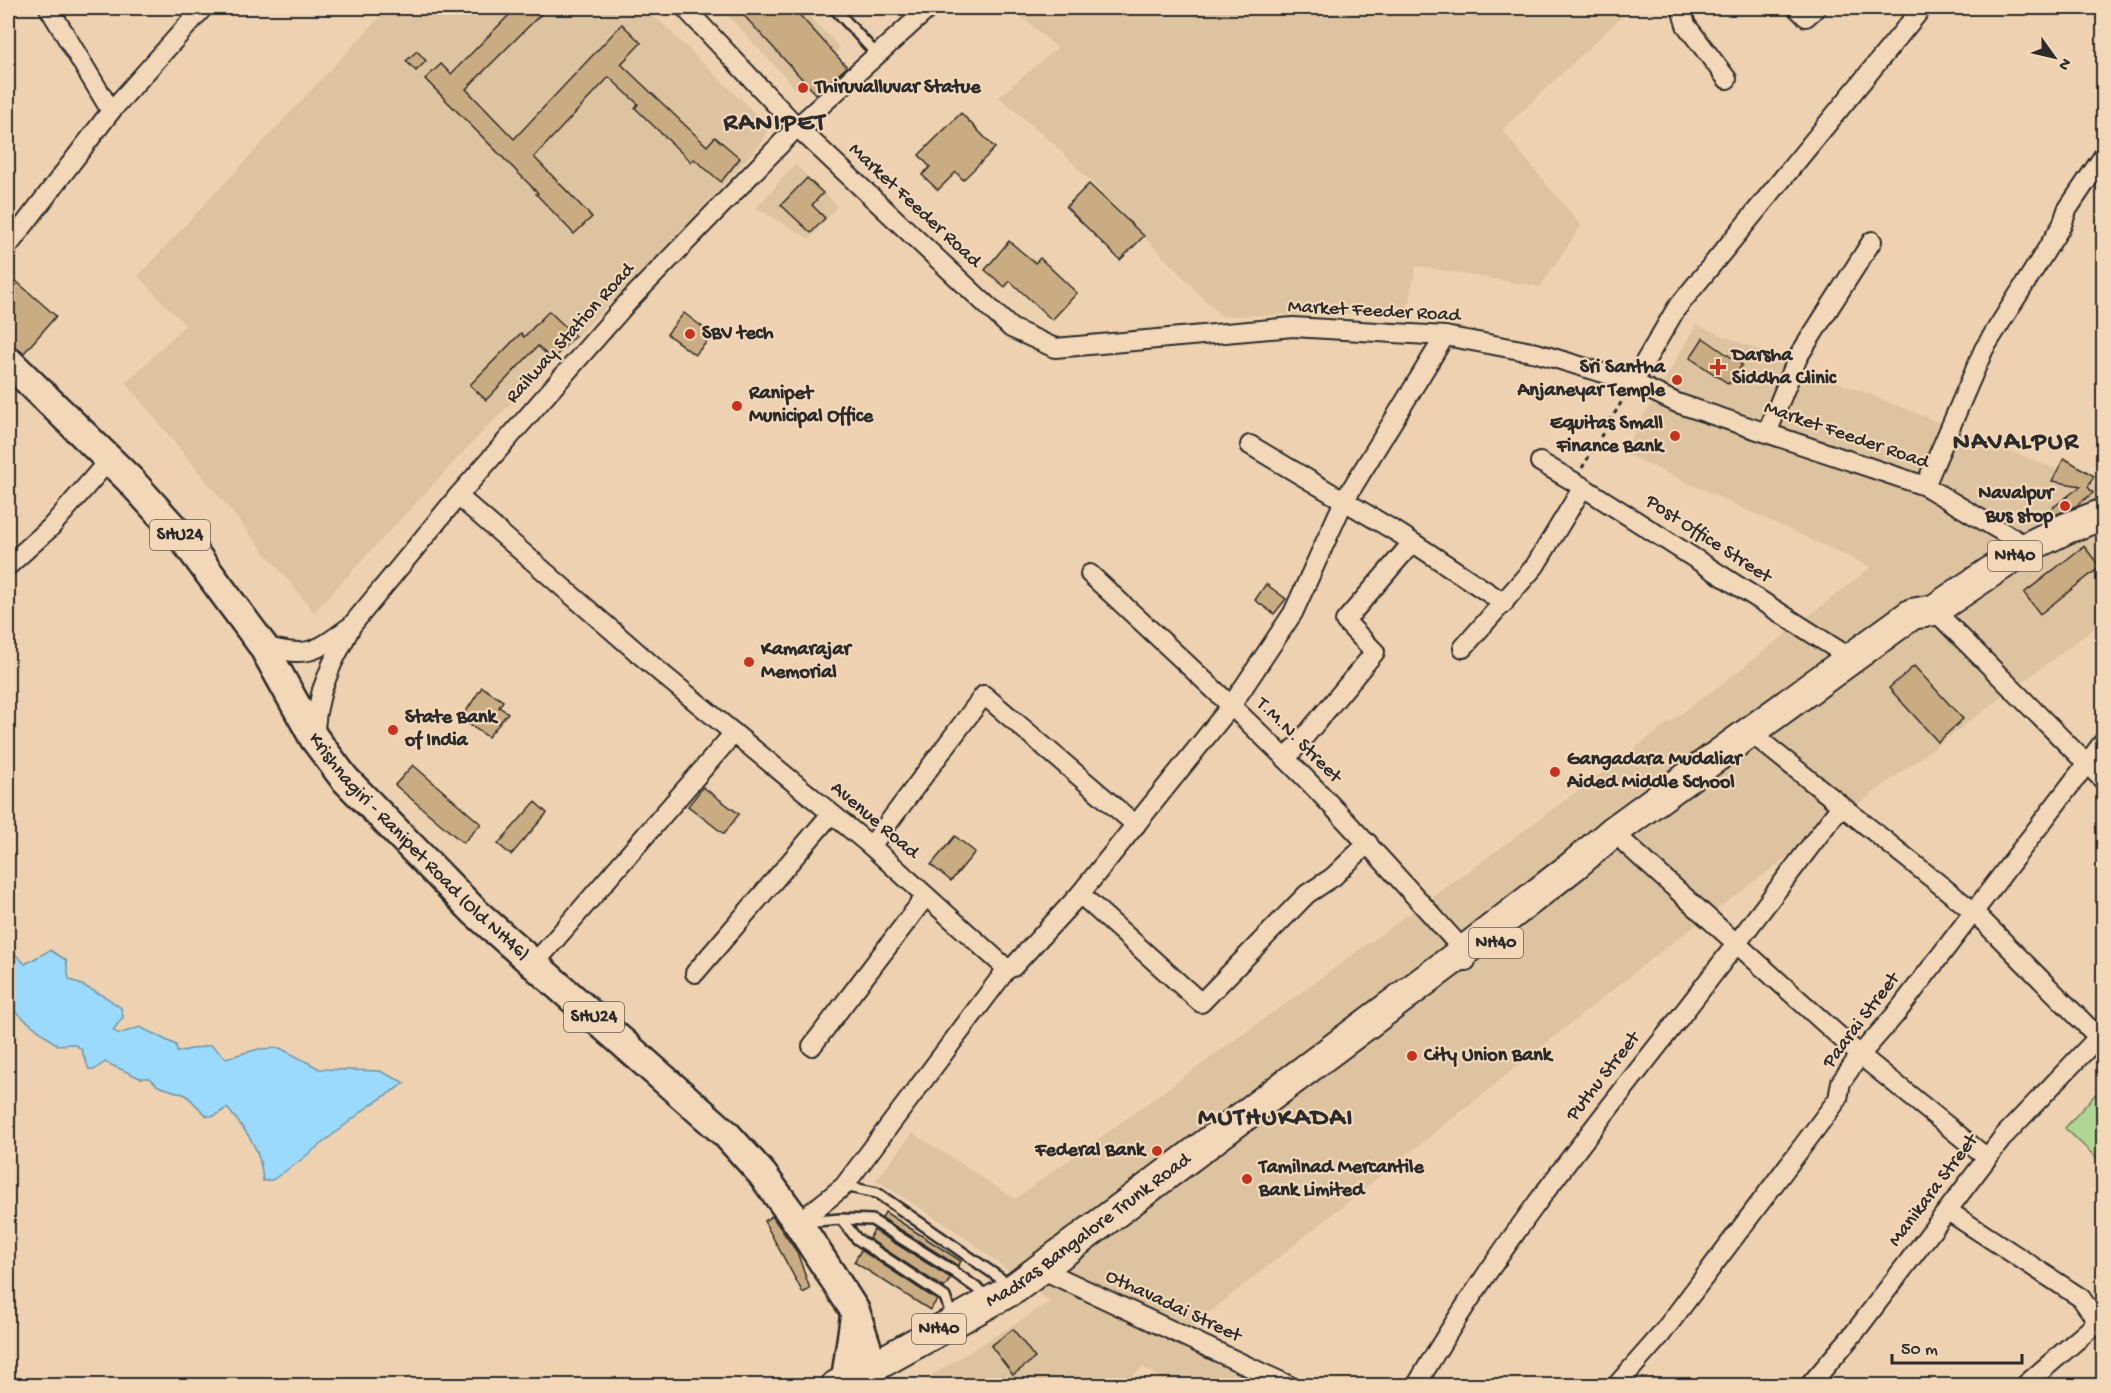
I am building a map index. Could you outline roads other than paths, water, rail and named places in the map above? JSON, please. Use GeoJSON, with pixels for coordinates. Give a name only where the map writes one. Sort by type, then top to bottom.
{"type":"FeatureCollection","features":[{"type":"Feature","properties":{"kind":"highway","name":"Madras Bangalore Trunk Road"},"geometry":{"type":"LineString","coordinates":[[858,1382],[954,1320],[1047,1273],[1586,866],[1626,844],[1849,657],[1911,614],[1935,610],[2028,547],[2067,528],[2101,520]]}},
{"type":"Feature","properties":{"kind":"highway","name":"Madras Bangalore Trunk Road"},"geometry":{"type":"LineString","coordinates":[[1586,866],[1614,831],[1756,735],[1925,630],[1935,610]]}},
{"type":"Feature","properties":{"kind":"highway","name":"NH40"},"geometry":{"type":"LineString","coordinates":[[858,1382],[1004,1311],[1047,1273]]}},
{"type":"Feature","properties":{"kind":"main road","name":"Krishnagiri - Ranipet Road (Old NH46)"},"geometry":{"type":"LineString","coordinates":[[8,361],[109,460],[186,542],[263,646],[314,738],[344,778],[475,912],[726,1134],[762,1174],[798,1223],[855,1311],[858,1382]]}},
{"type":"Feature","properties":{"kind":"street"},"geometry":{"type":"LineString","coordinates":[[49,8],[111,111]]}},
{"type":"Feature","properties":{"kind":"street"},"geometry":{"type":"LineString","coordinates":[[8,246],[111,111],[203,8]]}},
{"type":"Feature","properties":{"kind":"street","name":"Market Feeder Road"},"geometry":{"type":"LineString","coordinates":[[685,8],[797,128],[1011,328],[1055,348],[1293,327],[1445,336],[1537,353],[1633,382],[1677,403],[1925,486],[2028,547]]}},
{"type":"Feature","properties":{"kind":"street","name":"Railway Station Road"},"geometry":{"type":"LineString","coordinates":[[314,738],[322,690],[332,664],[352,625],[458,496],[627,303],[797,128],[929,8]]}},
{"type":"Feature","properties":{"kind":"street"},"geometry":{"type":"LineString","coordinates":[[1681,8],[1686,25],[1727,80]]}},
{"type":"Feature","properties":{"kind":"street"},"geometry":{"type":"LineString","coordinates":[[1797,8],[1806,17],[1816,8]]}},
{"type":"Feature","properties":{"kind":"street"},"geometry":{"type":"LineString","coordinates":[[1633,382],[1676,309],[1922,8]]}},
{"type":"Feature","properties":{"kind":"street"},"geometry":{"type":"LineString","coordinates":[[1925,486],[1984,350],[2062,225],[2067,210],[2103,155]]}},
{"type":"Feature","properties":{"kind":"street"},"geometry":{"type":"LineString","coordinates":[[1767,433],[1798,357],[1872,241]]}},
{"type":"Feature","properties":{"kind":"street"},"geometry":{"type":"LineString","coordinates":[[798,1223],[844,1186],[1007,969],[1013,968],[1080,894],[1231,706],[1293,613],[1344,501],[1445,336]]}},
{"type":"Feature","properties":{"kind":"street"},"geometry":{"type":"LineString","coordinates":[[1250,445],[1412,543],[1504,603]]}},
{"type":"Feature","properties":{"kind":"street"},"geometry":{"type":"LineString","coordinates":[[8,566],[50,528],[109,460]]}},
{"type":"Feature","properties":{"kind":"street","name":"Post Office Street"},"geometry":{"type":"LineString","coordinates":[[1540,462],[1579,484],[1849,657]]}},
{"type":"Feature","properties":{"kind":"street"},"geometry":{"type":"LineString","coordinates":[[1463,648],[1535,566],[1579,484]]}},
{"type":"Feature","properties":{"kind":"street","name":"Avenue Road"},"geometry":{"type":"LineString","coordinates":[[458,496],[661,673],[871,846],[1007,969]]}},
{"type":"Feature","properties":{"kind":"street"},"geometry":{"type":"LineString","coordinates":[[1286,759],[1375,652],[1345,621],[1412,543]]}},
{"type":"Feature","properties":{"kind":"street","name":"T.M.N. Street"},"geometry":{"type":"LineString","coordinates":[[1090,574],[1286,759],[1368,843],[1465,958]]}},
{"type":"Feature","properties":{"kind":"street"},"geometry":{"type":"LineString","coordinates":[[1935,610],[2103,781]]}},
{"type":"Feature","properties":{"kind":"street"},"geometry":{"type":"LineString","coordinates":[[263,646],[303,654],[322,648],[352,625]]}},
{"type":"Feature","properties":{"kind":"street"},"geometry":{"type":"LineString","coordinates":[[871,846],[984,695],[1136,825]]}},
{"type":"Feature","properties":{"kind":"street"},"geometry":{"type":"LineString","coordinates":[[534,964],[734,733]]}},
{"type":"Feature","properties":{"kind":"street"},"geometry":{"type":"LineString","coordinates":[[1756,735],[1974,912],[2101,1034]]}},
{"type":"Feature","properties":{"kind":"street","name":"Paarai Street"},"geometry":{"type":"LineString","coordinates":[[1616,1386],[1660,1335],[1838,1099],[1841,1082],[1860,1056],[1895,1015],[2103,741]]}},
{"type":"Feature","properties":{"kind":"street","name":"Puthu Street"},"geometry":{"type":"LineString","coordinates":[[1416,1386],[1451,1325],[1580,1145],[1841,806]]}},
{"type":"Feature","properties":{"kind":"street"},"geometry":{"type":"LineString","coordinates":[[695,973],[831,814]]}},
{"type":"Feature","properties":{"kind":"street"},"geometry":{"type":"LineString","coordinates":[[1080,894],[1201,1003],[1307,894],[1333,877],[1368,843]]}},
{"type":"Feature","properties":{"kind":"street"},"geometry":{"type":"LineString","coordinates":[[1626,844],[1860,1056],[1988,1158]]}},
{"type":"Feature","properties":{"kind":"street"},"geometry":{"type":"LineString","coordinates":[[812,1046],[926,896]]}},
{"type":"Feature","properties":{"kind":"street","name":"Manikara Street"},"geometry":{"type":"LineString","coordinates":[[1809,1386],[1855,1332],[2004,1136],[2101,1034]]}},
{"type":"Feature","properties":{"kind":"street"},"geometry":{"type":"LineString","coordinates":[[1948,1211],[2081,1298],[2101,1327],[2024,1386]]}},
{"type":"Feature","properties":{"kind":"street","name":"Othavadai Street"},"geometry":{"type":"LineString","coordinates":[[1047,1273],[1260,1380],[1290,1386]]}},
{"type":"Feature","properties":{"kind":"lane"},"geometry":{"type":"LineString","coordinates":[[834,8],[877,55]]}},
{"type":"Feature","properties":{"kind":"lane"},"geometry":{"type":"LineString","coordinates":[[844,1186],[877,1193],[1004,1294]]}},
{"type":"Feature","properties":{"kind":"lane"},"geometry":{"type":"LineString","coordinates":[[798,1223],[841,1219],[872,1220],[950,1269],[1004,1294]]}},
{"type":"Feature","properties":{"kind":"lane"},"geometry":{"type":"LineString","coordinates":[[841,1219],[857,1239],[945,1297],[954,1320]]}},
{"type":"Feature","properties":{"kind":"water"},"geometry":{"type":"Polygon","coordinates":[[[8,947],[25,964],[50,950],[66,960],[69,979],[104,996],[121,1008],[123,1017],[113,1030],[119,1034],[140,1027],[176,1045],[177,1052],[211,1045],[226,1058],[259,1049],[280,1048],[320,1069],[380,1071],[405,1083],[369,1106],[297,1163],[272,1180],[263,1181],[262,1169],[252,1141],[227,1108],[214,1116],[207,1116],[186,1095],[158,1086],[150,1078],[140,1078],[105,1062],[94,1070],[89,1069],[81,1049],[74,1044],[57,1045],[8,1006],[8,947]]]}},
{"type":"Feature","properties":{"kind":"place","name":"Thiruvalluvar Statue"},"geometry":{"type":"Point","coordinates":[803,88]}},
{"type":"Feature","properties":{"kind":"place","name":"SBV tech"},"geometry":{"type":"Point","coordinates":[690,334]}},
{"type":"Feature","properties":{"kind":"place","name":"Darsha Siddha Clinic"},"geometry":{"type":"Point","coordinates":[1718,367]}},
{"type":"Feature","properties":{"kind":"place","name":"Sri Santha Anjaneyar Temple"},"geometry":{"type":"Point","coordinates":[1677,380]}},
{"type":"Feature","properties":{"kind":"place","name":"Ranipet Municipal Office"},"geometry":{"type":"Point","coordinates":[737,406]}},
{"type":"Feature","properties":{"kind":"place","name":"Equitas Small Finance Bank"},"geometry":{"type":"Point","coordinates":[1675,436]}},
{"type":"Feature","properties":{"kind":"place","name":"Navalpur Bus stop"},"geometry":{"type":"Point","coordinates":[2065,506]}},
{"type":"Feature","properties":{"kind":"place","name":"Kamarajar Memorial"},"geometry":{"type":"Point","coordinates":[749,662]}},
{"type":"Feature","properties":{"kind":"place","name":"State Bank of India"},"geometry":{"type":"Point","coordinates":[393,730]}},
{"type":"Feature","properties":{"kind":"place","name":"Gangadara Mudaliar Aided Middle School"},"geometry":{"type":"Point","coordinates":[1555,772]}},
{"type":"Feature","properties":{"kind":"place","name":"City Union Bank"},"geometry":{"type":"Point","coordinates":[1412,1056]}},
{"type":"Feature","properties":{"kind":"place","name":"Federal Bank"},"geometry":{"type":"Point","coordinates":[1157,1151]}},
{"type":"Feature","properties":{"kind":"place","name":"Tamilnad Mercantile Bank Limited"},"geometry":{"type":"Point","coordinates":[1247,1179]}},
{"type":"Feature","properties":{"kind":"district","name":"RANIPET"},"geometry":{"type":"Point","coordinates":[775,124]}},
{"type":"Feature","properties":{"kind":"district","name":"NAVALPUR"},"geometry":{"type":"Point","coordinates":[2016,443]}},
{"type":"Feature","properties":{"kind":"district","name":"MUTHUKADAI"},"geometry":{"type":"Point","coordinates":[1276,1119]}}]}
